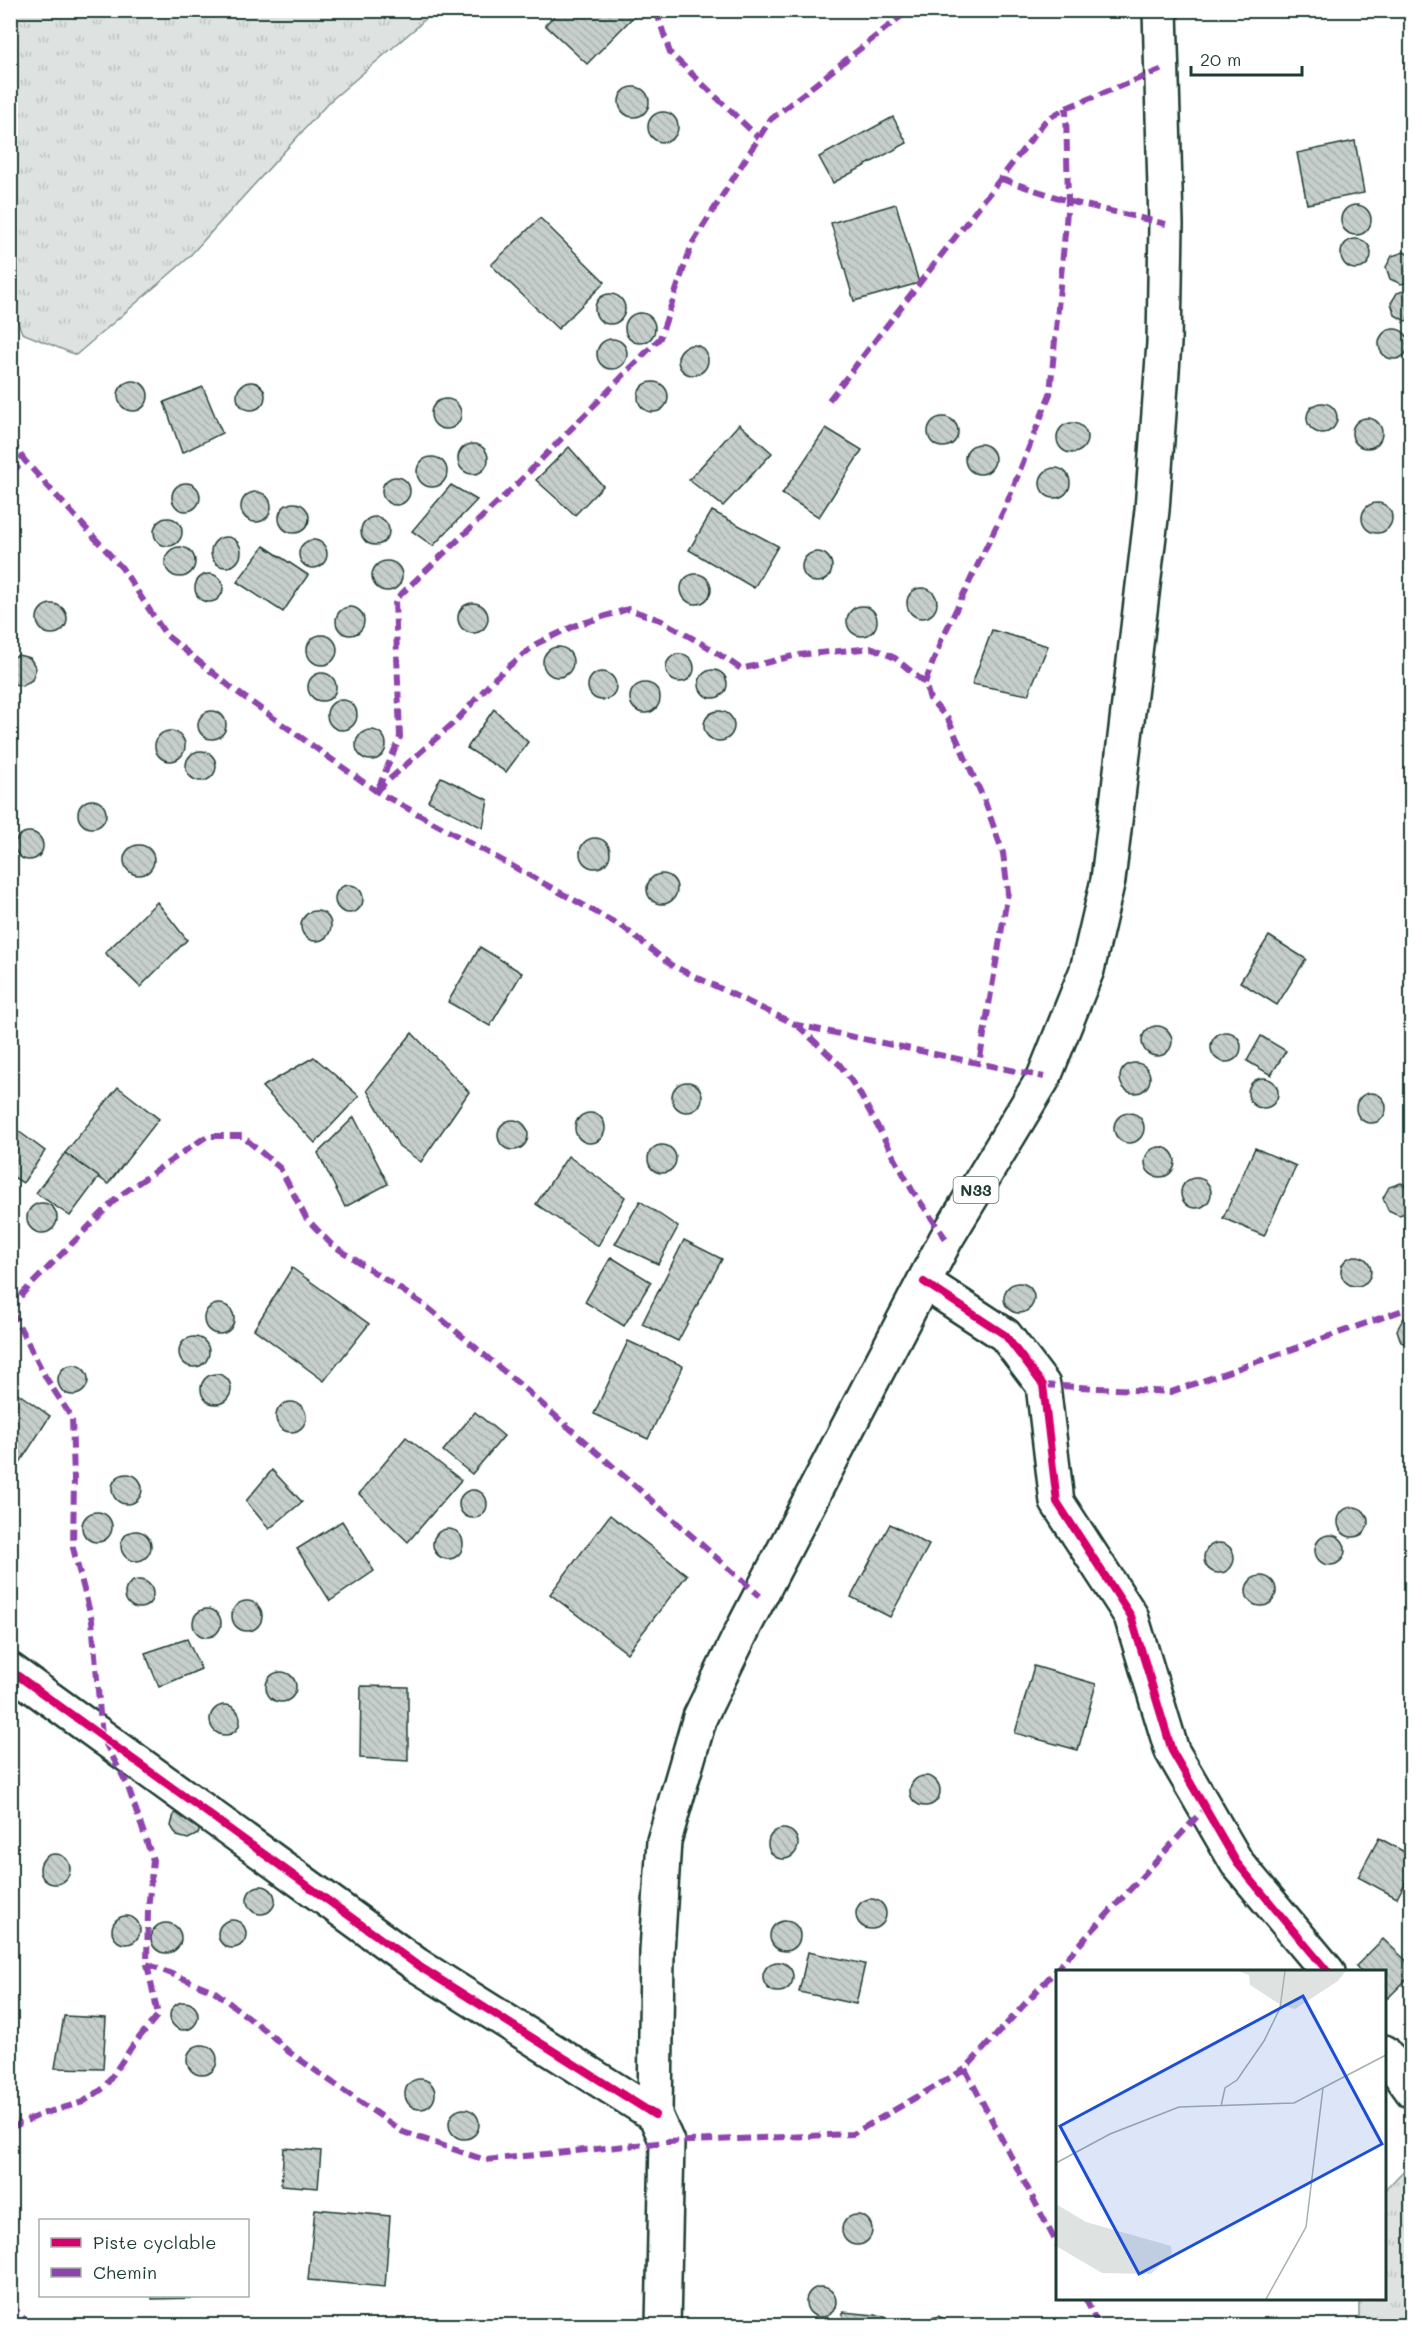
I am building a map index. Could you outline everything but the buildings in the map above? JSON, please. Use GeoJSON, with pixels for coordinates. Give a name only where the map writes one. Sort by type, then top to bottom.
{"type":"FeatureCollection","features":[{"type":"Feature","properties":{"kind":"main road","name":"N33"},"geometry":{"type":"LineString","coordinates":[[663,2325],[667,2142],[655,2115],[657,1951],[664,1841],[700,1717],[745,1625],[946,1239],[1044,1077],[1087,970],[1108,880],[1152,510],[1164,343],[1166,224],[1160,10]]}},
{"type":"Feature","properties":{"kind":"main road"},"geometry":{"type":"LineString","coordinates":[[924,1282],[1005,1335],[1043,1385],[1057,1502],[1131,1616],[1172,1751],[1237,1863],[1327,1970]]}},
{"type":"Feature","properties":{"kind":"main road"},"geometry":{"type":"LineString","coordinates":[[10,1670],[417,1965],[655,2115]]}},
{"type":"Feature","properties":{"kind":"main road"},"geometry":{"type":"LineString","coordinates":[[1386,2055],[1412,2091]]}},
{"type":"Feature","properties":{"kind":"green space"},"geometry":{"type":"Polygon","coordinates":[[[11,10],[433,11],[329,102],[186,260],[76,355],[22,333],[11,305],[11,10]]]}},
{"type":"Feature","properties":{"kind":"green space"},"geometry":{"type":"Polygon","coordinates":[[[1411,2163],[1411,2325],[1359,2325],[1359,2300],[1386,2300],[1386,2189],[1411,2163]]]}},
{"type":"Feature","properties":{"kind":"marked path"},"geometry":{"type":"LineString","coordinates":[[656,10],[670,53],[759,138]]}},
{"type":"Feature","properties":{"kind":"marked path"},"geometry":{"type":"LineString","coordinates":[[378,789],[400,737],[395,600],[523,478],[660,338],[692,244],[770,120],[909,10]]}},
{"type":"Feature","properties":{"kind":"marked path"},"geometry":{"type":"LineString","coordinates":[[829,400],[1046,120],[1066,108],[1163,69]]}},
{"type":"Feature","properties":{"kind":"marked path"},"geometry":{"type":"LineString","coordinates":[[925,683],[941,641],[1005,508],[1050,394],[1068,201],[1066,108]]}},
{"type":"Feature","properties":{"kind":"marked path"},"geometry":{"type":"LineString","coordinates":[[1001,179],[1068,201],[1166,224]]}},
{"type":"Feature","properties":{"kind":"marked path"},"geometry":{"type":"LineString","coordinates":[[10,360],[14,374],[10,391]]}},
{"type":"Feature","properties":{"kind":"marked path"},"geometry":{"type":"LineString","coordinates":[[10,440],[25,461],[122,568],[166,635],[233,689],[376,791],[623,927],[671,965],[797,1025],[1044,1077]]}},
{"type":"Feature","properties":{"kind":"marked path"},"geometry":{"type":"LineString","coordinates":[[10,473],[25,461]]}},
{"type":"Feature","properties":{"kind":"marked path"},"geometry":{"type":"LineString","coordinates":[[376,791],[456,721],[496,677],[536,644],[574,626],[628,609],[660,620],[741,669],[797,655],[873,648],[895,658],[925,683],[930,699],[948,719],[985,802],[1003,853],[1008,892],[979,1064]]}},
{"type":"Feature","properties":{"kind":"marked path"},"geometry":{"type":"LineString","coordinates":[[797,1025],[840,1065],[859,1092],[912,1190],[946,1239]]}},
{"type":"Feature","properties":{"kind":"marked path"},"geometry":{"type":"LineString","coordinates":[[10,1311],[24,1292],[119,1196],[207,1136],[242,1136],[280,1168],[306,1218],[331,1244],[426,1306],[525,1389],[760,1596]]}},
{"type":"Feature","properties":{"kind":"marked path"},"geometry":{"type":"LineString","coordinates":[[1043,1385],[1171,1392],[1412,1307]]}},
{"type":"Feature","properties":{"kind":"marked path"},"geometry":{"type":"LineString","coordinates":[[10,2128],[42,2114],[83,2102],[104,2088],[133,2045],[158,2015],[147,1964],[148,1910],[153,1860],[127,1784],[102,1737],[92,1620],[73,1548],[72,1418],[46,1378],[11,1310]]}},
{"type":"Feature","properties":{"kind":"marked path"},"geometry":{"type":"LineString","coordinates":[[1056,1970],[1205,1808]]}},
{"type":"Feature","properties":{"kind":"marked path"},"geometry":{"type":"LineString","coordinates":[[147,1964],[214,1991],[289,2052],[403,2132],[485,2160],[667,2142],[853,2134],[965,2069],[1056,1970]]}},
{"type":"Feature","properties":{"kind":"marked path"},"geometry":{"type":"LineString","coordinates":[[965,2069],[1056,2242]]}},
{"type":"Feature","properties":{"kind":"marked path"},"geometry":{"type":"LineString","coordinates":[[1086,2300],[1099,2326]]}},
{"type":"Feature","properties":{"kind":"marked path"},"geometry":{"type":"LineString","coordinates":[[10,2304],[31,2326]]}},
{"type":"Feature","properties":{"kind":"cycle path"},"geometry":{"type":"LineString","coordinates":[[924,1282],[1005,1335],[1043,1385],[1057,1502],[1131,1616],[1172,1751],[1237,1863],[1326,1970]]}},
{"type":"Feature","properties":{"kind":"cycle path"},"geometry":{"type":"LineString","coordinates":[[10,1670],[417,1965],[655,2115]]}}]}
